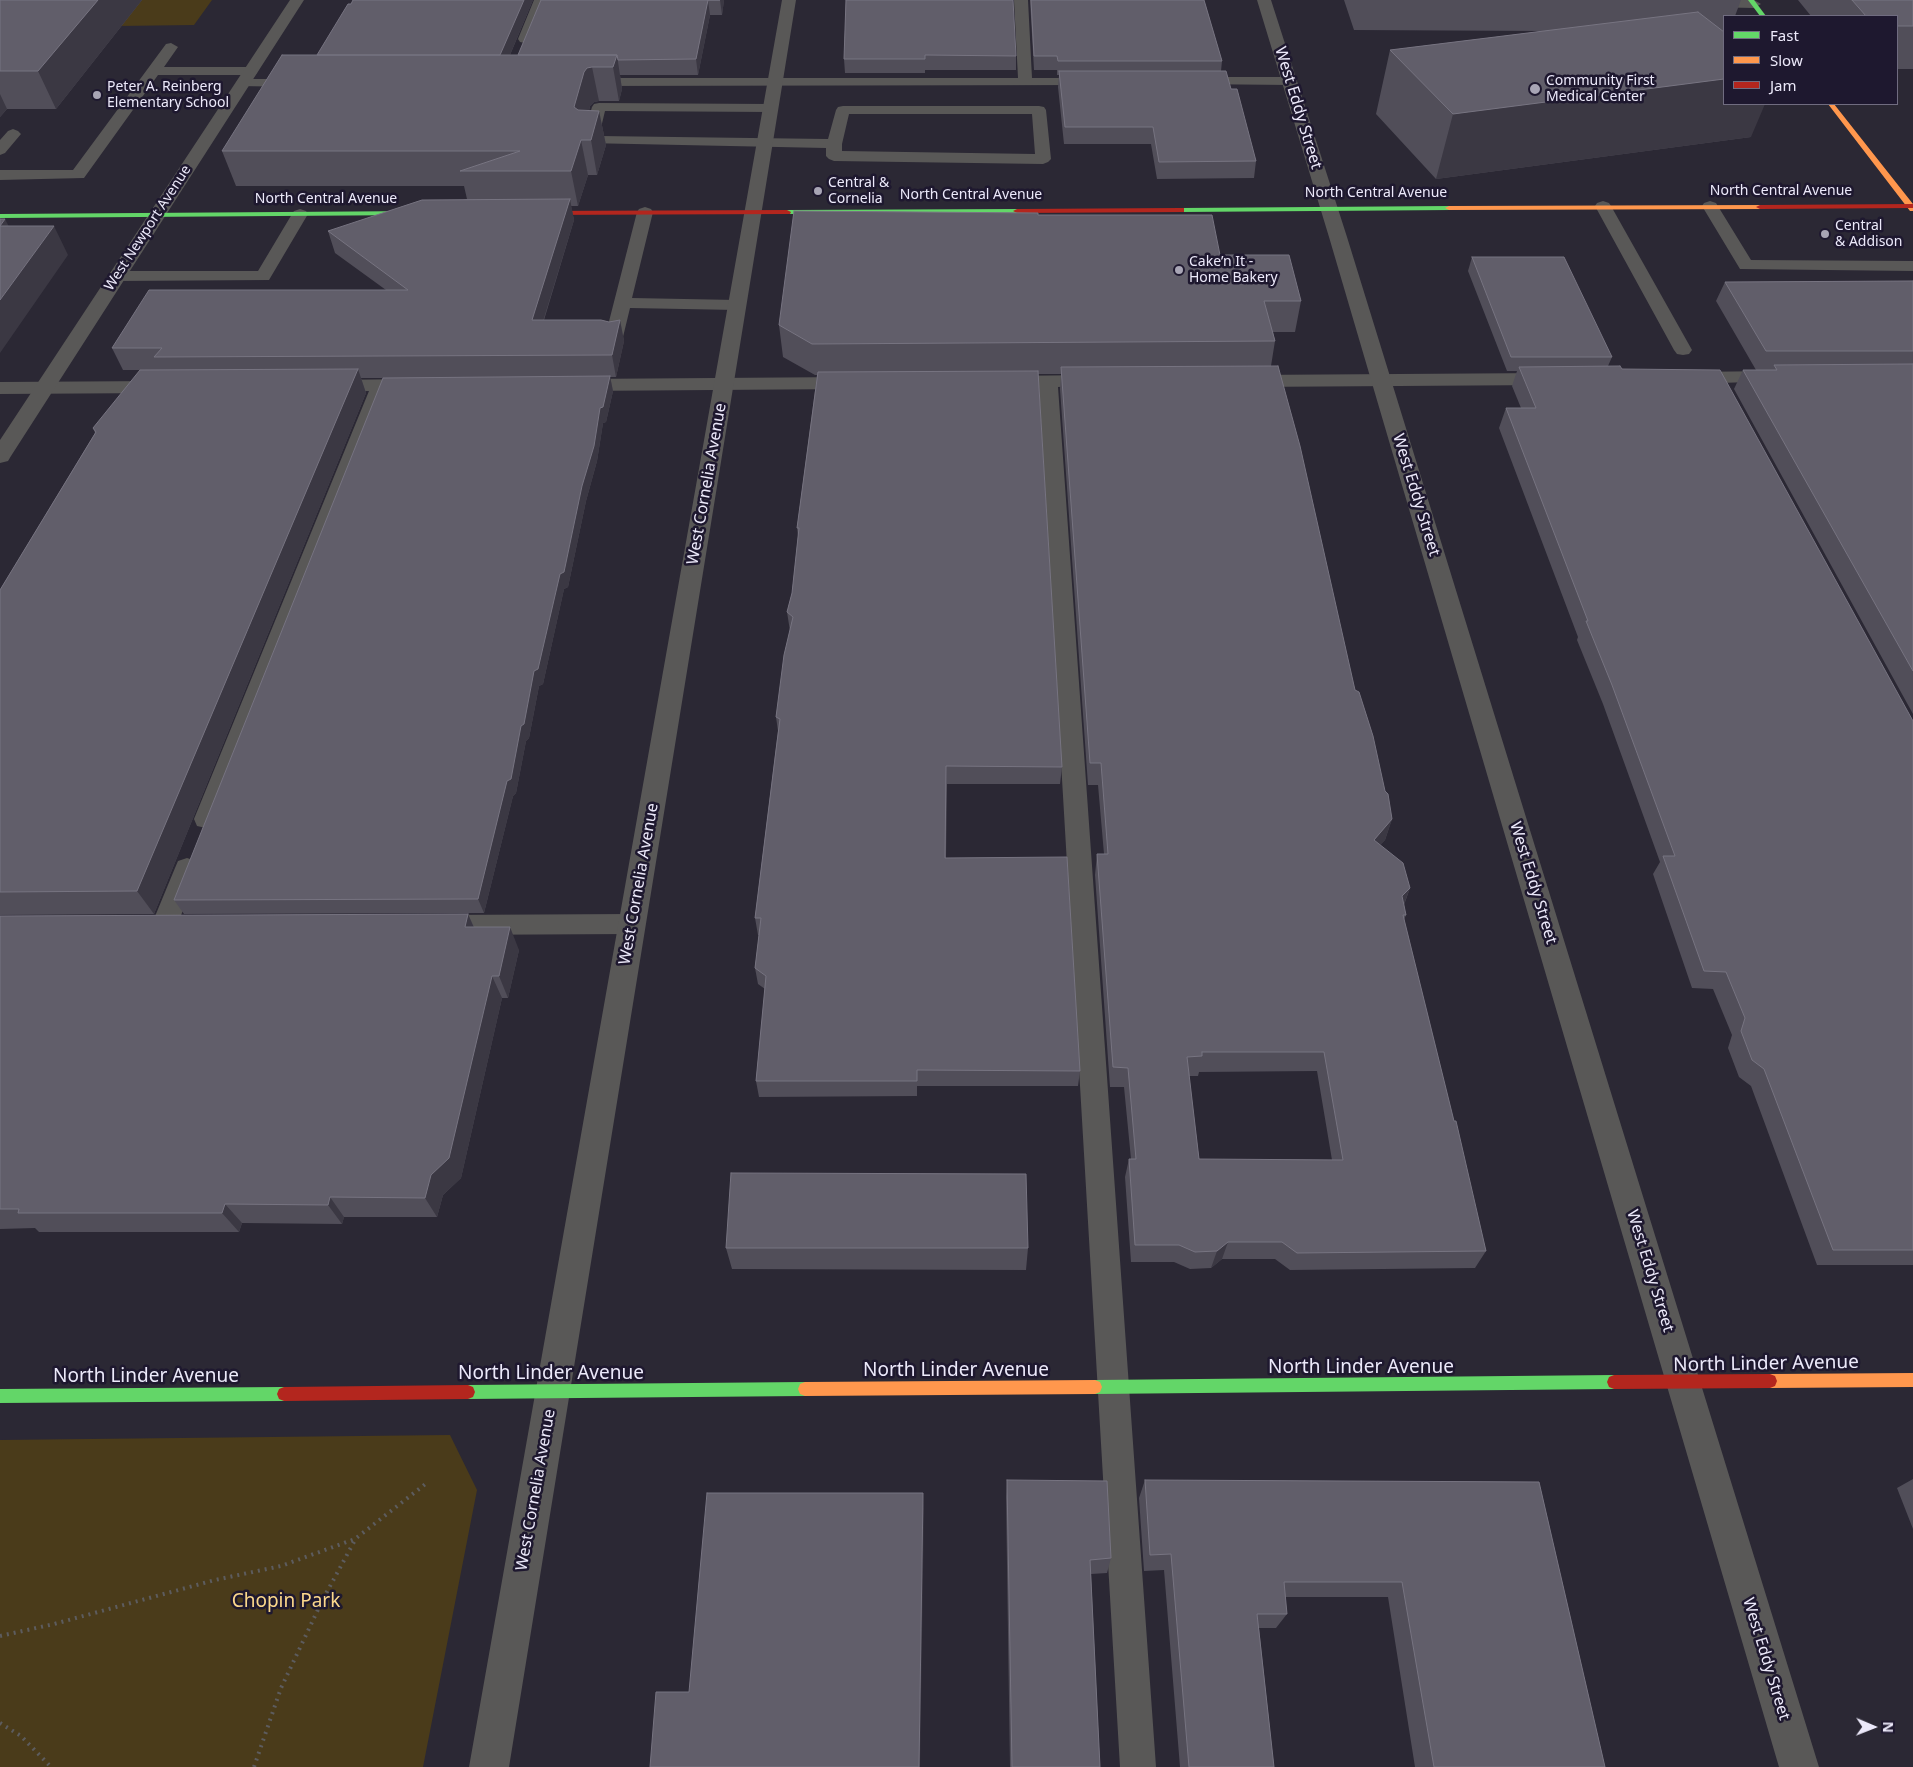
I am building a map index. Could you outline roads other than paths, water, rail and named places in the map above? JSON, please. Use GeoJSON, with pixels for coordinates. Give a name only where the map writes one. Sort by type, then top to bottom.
{"type":"FeatureCollection","features":[{"type":"Feature","properties":{"kind":"main road"},"geometry":{"type":"LineString","coordinates":[[1752,2],[1762,15]]}},
{"type":"Feature","properties":{"kind":"main road"},"geometry":{"type":"LineString","coordinates":[[1833,105],[1912,207]]}},
{"type":"Feature","properties":{"kind":"main road","name":"North Central Avenue"},"geometry":{"type":"LineString","coordinates":[[526,213],[1603,206],[1912,207]]}},
{"type":"Feature","properties":{"kind":"main road","name":"North Central Avenue"},"geometry":{"type":"LineString","coordinates":[[0,216],[428,213]]}},
{"type":"Feature","properties":{"kind":"main road","name":"North Linder Avenue"},"geometry":{"type":"LineString","coordinates":[[0,1396],[1913,1380]]}},
{"type":"Feature","properties":{"kind":"street","name":"West Newport Avenue"},"geometry":{"type":"LineString","coordinates":[[0,456],[297,0]]}},
{"type":"Feature","properties":{"kind":"street","name":"West Cornelia Avenue"},"geometry":{"type":"LineString","coordinates":[[489,1767],[789,0]]}},
{"type":"Feature","properties":{"kind":"street","name":"West Eddy Street"},"geometry":{"type":"LineString","coordinates":[[1267,7],[1382,380],[1799,1767]]}},
{"type":"Feature","properties":{"kind":"lane"},"geometry":{"type":"LineString","coordinates":[[518,55],[541,0]]}},
{"type":"Feature","properties":{"kind":"lane"},"geometry":{"type":"LineString","coordinates":[[1021,0],[1026,82]]}},
{"type":"Feature","properties":{"kind":"lane"},"geometry":{"type":"LineString","coordinates":[[1700,0],[1706,3],[1752,2]]}},
{"type":"Feature","properties":{"kind":"lane"},"geometry":{"type":"LineString","coordinates":[[0,175],[78,175],[171,47]]}},
{"type":"Feature","properties":{"kind":"lane"},"geometry":{"type":"LineString","coordinates":[[154,71],[313,83]]}},
{"type":"Feature","properties":{"kind":"lane"},"geometry":{"type":"LineString","coordinates":[[1180,82],[1290,81]]}},
{"type":"Feature","properties":{"kind":"lane"},"geometry":{"type":"LineString","coordinates":[[576,82],[1103,82]]}},
{"type":"Feature","properties":{"kind":"lane"},"geometry":{"type":"LineString","coordinates":[[770,108],[599,107],[590,140],[764,144],[834,150],[1043,159],[1039,110],[843,110],[834,150]]}},
{"type":"Feature","properties":{"kind":"lane"},"geometry":{"type":"LineString","coordinates":[[0,150],[13,134]]}},
{"type":"Feature","properties":{"kind":"lane"},"geometry":{"type":"LineString","coordinates":[[1603,206],[1683,350]]}},
{"type":"Feature","properties":{"kind":"lane"},"geometry":{"type":"LineString","coordinates":[[1710,206],[1746,265],[1913,266]]}},
{"type":"Feature","properties":{"kind":"lane"},"geometry":{"type":"LineString","coordinates":[[614,337],[645,212]]}},
{"type":"Feature","properties":{"kind":"lane"},"geometry":{"type":"LineString","coordinates":[[117,276],[263,276],[300,214]]}},
{"type":"Feature","properties":{"kind":"lane"},"geometry":{"type":"LineString","coordinates":[[623,303],[737,305]]}},
{"type":"Feature","properties":{"kind":"lane"},"geometry":{"type":"LineString","coordinates":[[1677,378],[1721,386],[1795,377]]}},
{"type":"Feature","properties":{"kind":"lane"},"geometry":{"type":"LineString","coordinates":[[1226,381],[1569,378]]}},
{"type":"Feature","properties":{"kind":"lane"},"geometry":{"type":"LineString","coordinates":[[990,382],[1108,381]]}},
{"type":"Feature","properties":{"kind":"lane"},"geometry":{"type":"LineString","coordinates":[[1048,382],[1138,1767]]}},
{"type":"Feature","properties":{"kind":"lane"},"geometry":{"type":"LineString","coordinates":[[564,385],[864,383]]}},
{"type":"Feature","properties":{"kind":"lane"},"geometry":{"type":"LineString","coordinates":[[312,386],[428,385]]}},
{"type":"Feature","properties":{"kind":"lane"},"geometry":{"type":"LineString","coordinates":[[193,926],[154,926],[197,844],[380,386]]}},
{"type":"Feature","properties":{"kind":"lane"},"geometry":{"type":"LineString","coordinates":[[0,388],[177,387]]}},
{"type":"Feature","properties":{"kind":"lane"},"geometry":{"type":"LineString","coordinates":[[419,925],[632,924]]}},
{"type":"Feature","properties":{"kind":"place","name":"Community First Medical Center"},"geometry":{"type":"Point","coordinates":[1535,89]}},
{"type":"Feature","properties":{"kind":"place","name":"Peter A. Reinberg Elementary School"},"geometry":{"type":"Point","coordinates":[97,95]}},
{"type":"Feature","properties":{"kind":"place","name":"Central & Cornelia"},"geometry":{"type":"Point","coordinates":[818,191]}},
{"type":"Feature","properties":{"kind":"place","name":"Central & Addison"},"geometry":{"type":"Point","coordinates":[1825,234]}},
{"type":"Feature","properties":{"kind":"place","name":"Cake’n It - Home Bakery"},"geometry":{"type":"Point","coordinates":[1179,270]}},
{"type":"Feature","properties":{"kind":"park label","name":"Chopin Park"},"geometry":{"type":"Point","coordinates":[286,1602]}}]}
